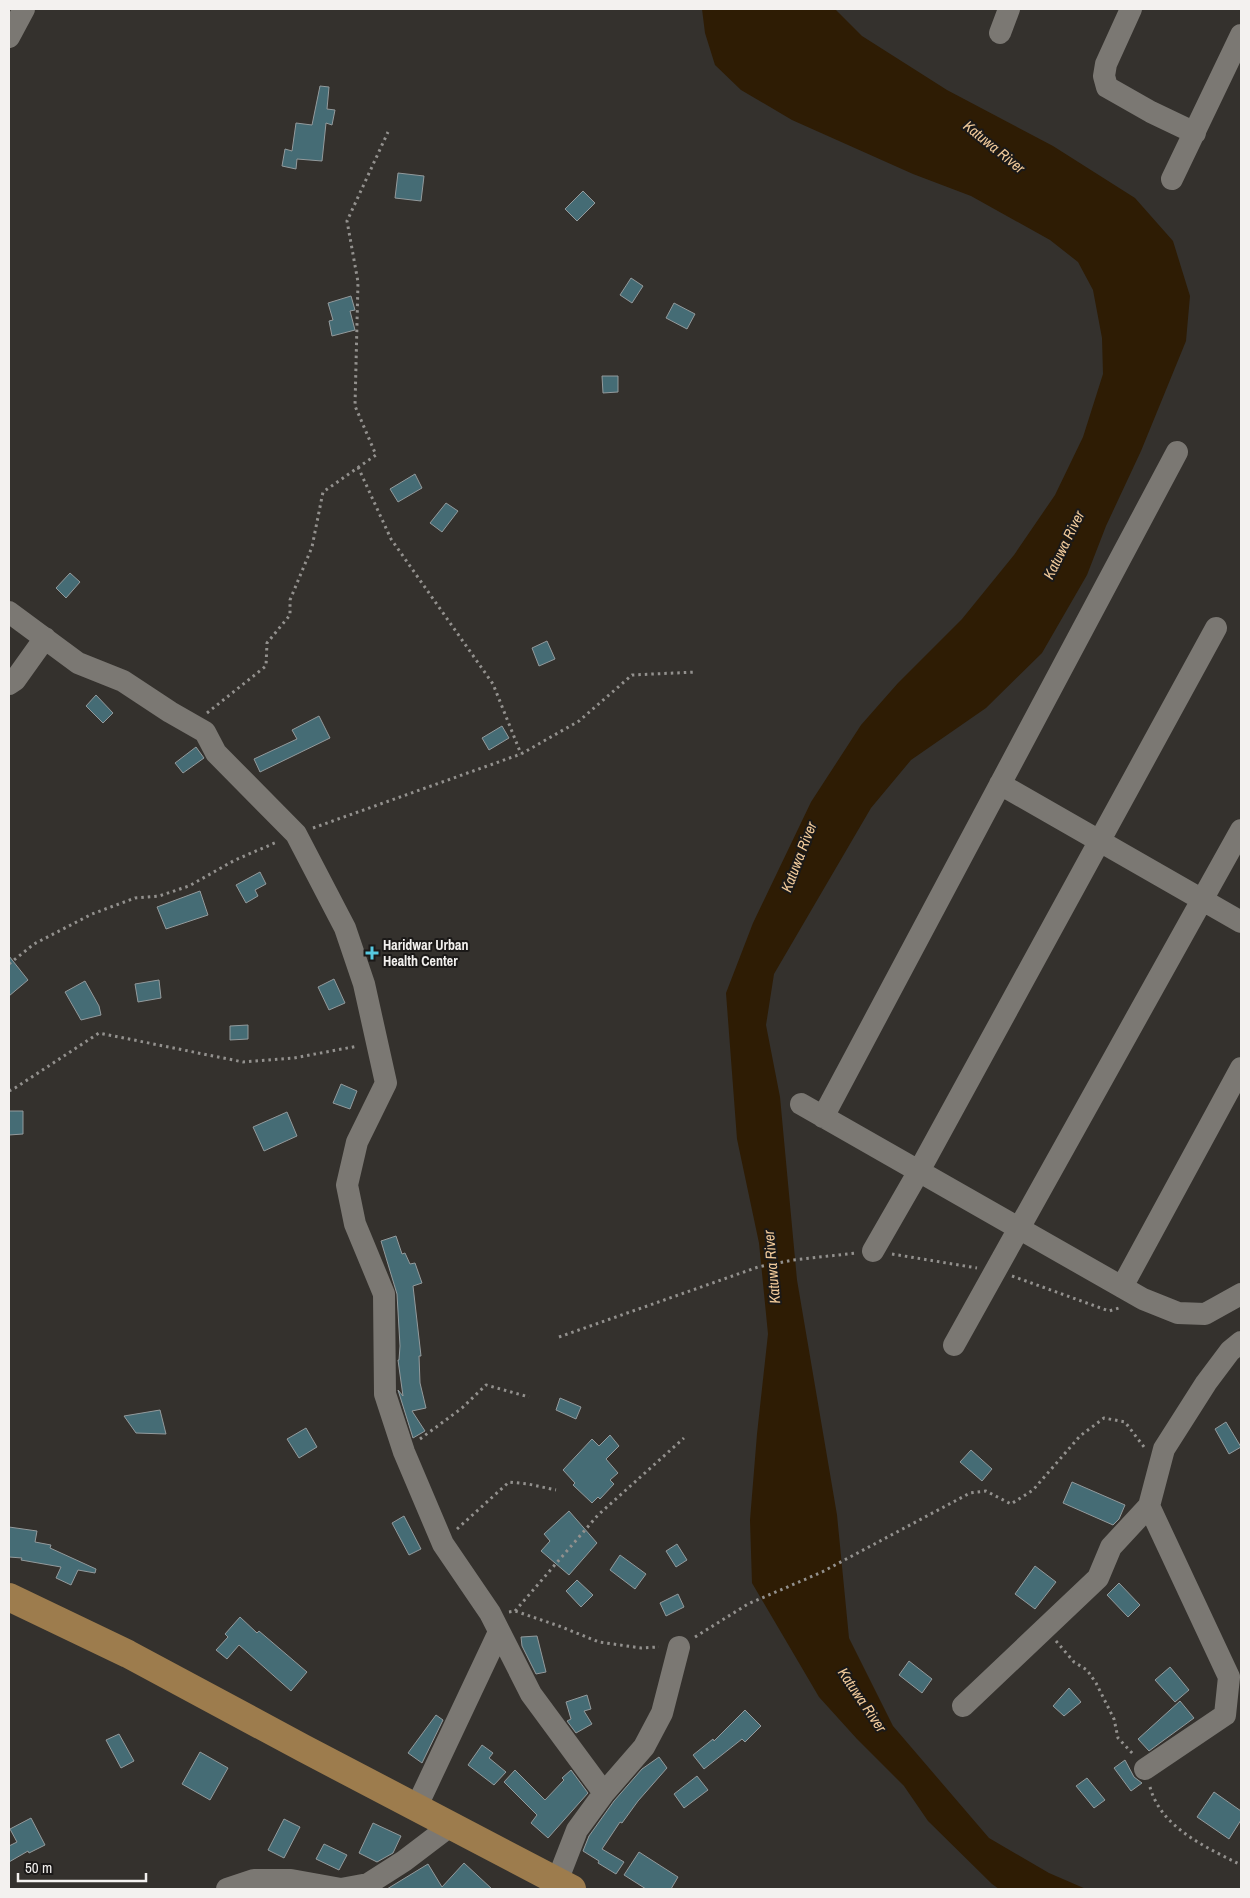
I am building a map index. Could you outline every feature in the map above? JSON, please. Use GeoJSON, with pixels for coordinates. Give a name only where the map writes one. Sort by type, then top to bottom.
{"type":"FeatureCollection","features":[{"type":"Feature","properties":{"kind":"main road"},"geometry":{"type":"LineString","coordinates":[[9,1597],[128,1654],[560,1886]]}},
{"type":"Feature","properties":{"kind":"street"},"geometry":{"type":"LineString","coordinates":[[9,38],[24,9]]}},
{"type":"Feature","properties":{"kind":"street"},"geometry":{"type":"LineString","coordinates":[[1000,33],[1009,9]]}},
{"type":"Feature","properties":{"kind":"street"},"geometry":{"type":"LineString","coordinates":[[1131,9],[1106,64],[1104,76],[1107,87],[1151,112],[1195,133]]}},
{"type":"Feature","properties":{"kind":"street"},"geometry":{"type":"LineString","coordinates":[[1172,179],[1241,35]]}},
{"type":"Feature","properties":{"kind":"street"},"geometry":{"type":"LineString","coordinates":[[823,1117],[1177,452]]}},
{"type":"Feature","properties":{"kind":"street"},"geometry":{"type":"LineString","coordinates":[[9,612],[78,663],[123,681],[170,712],[205,732],[216,753],[296,834],[345,928],[364,984],[386,1083],[357,1142],[347,1185],[355,1224],[384,1294],[385,1394],[404,1452],[443,1544],[494,1623],[531,1694],[604,1793]]}},
{"type":"Feature","properties":{"kind":"street"},"geometry":{"type":"LineString","coordinates":[[873,1251],[919,1171],[1216,628]]}},
{"type":"Feature","properties":{"kind":"street"},"geometry":{"type":"LineString","coordinates":[[9,684],[16,680],[45,638]]}},
{"type":"Feature","properties":{"kind":"street"},"geometry":{"type":"LineString","coordinates":[[1000,784],[1241,922]]}},
{"type":"Feature","properties":{"kind":"street"},"geometry":{"type":"LineString","coordinates":[[954,1345],[1241,830]]}},
{"type":"Feature","properties":{"kind":"street"},"geometry":{"type":"LineString","coordinates":[[1122,1287],[1241,1068]]}},
{"type":"Feature","properties":{"kind":"street"},"geometry":{"type":"LineString","coordinates":[[801,1104],[1143,1299],[1178,1313],[1204,1314],[1241,1294]]}},
{"type":"Feature","properties":{"kind":"street"},"geometry":{"type":"LineString","coordinates":[[963,1706],[1098,1578],[1111,1547],[1149,1506],[1164,1449],[1206,1383],[1230,1351],[1241,1342]]}},
{"type":"Feature","properties":{"kind":"street"},"geometry":{"type":"LineString","coordinates":[[1144,1769],[1225,1715],[1230,1677],[1149,1506]]}},
{"type":"Feature","properties":{"kind":"street"},"geometry":{"type":"LineString","coordinates":[[416,1808],[494,1623]]}},
{"type":"Feature","properties":{"kind":"street"},"geometry":{"type":"LineString","coordinates":[[560,1886],[577,1830],[604,1793],[644,1747],[662,1713],[679,1647]]}},
{"type":"Feature","properties":{"kind":"street"},"geometry":{"type":"LineString","coordinates":[[227,1889],[254,1880],[291,1880],[341,1889],[368,1884],[404,1861],[450,1826]]}},
{"type":"Feature","properties":{"kind":"path"},"geometry":{"type":"LineString","coordinates":[[205,732],[192,724],[266,666],[267,643],[290,615],[290,600],[312,547],[323,492],[376,456],[356,406],[358,282],[347,220],[388,132]]}},
{"type":"Feature","properties":{"kind":"path"},"geometry":{"type":"LineString","coordinates":[[358,467],[391,539],[493,684],[521,754]]}},
{"type":"Feature","properties":{"kind":"path"},"geometry":{"type":"LineString","coordinates":[[9,964],[34,944],[92,914],[135,898],[159,896],[189,886],[235,860],[296,834],[521,754],[579,721],[632,675],[696,672]]}},
{"type":"Feature","properties":{"kind":"path"},"geometry":{"type":"LineString","coordinates":[[9,1091],[99,1033],[242,1062],[294,1058],[376,1042]]}},
{"type":"Feature","properties":{"kind":"path"},"geometry":{"type":"LineString","coordinates":[[560,1337],[758,1267],[793,1260]]}},
{"type":"Feature","properties":{"kind":"path"},"geometry":{"type":"LineString","coordinates":[[404,1452],[462,1408],[486,1385],[529,1397]]}},
{"type":"Feature","properties":{"kind":"path"},"geometry":{"type":"LineString","coordinates":[[515,1611],[599,1642],[641,1648],[679,1647],[748,1604],[822,1572],[970,1493],[986,1491],[1011,1504],[1032,1490],[1080,1436],[1104,1418],[1125,1422],[1147,1449],[1164,1449]]}},
{"type":"Feature","properties":{"kind":"path"},"geometry":{"type":"LineString","coordinates":[[494,1623],[515,1611],[598,1515],[684,1438]]}},
{"type":"Feature","properties":{"kind":"path"},"geometry":{"type":"LineString","coordinates":[[443,1544],[466,1519],[509,1482],[556,1490]]}},
{"type":"Feature","properties":{"kind":"water","name":"Katuwa River"},"geometry":{"type":"Polygon","coordinates":[[[702,9],[835,9],[862,36],[947,90],[1053,146],[1135,198],[1173,241],[1190,296],[1186,341],[1141,451],[1106,526],[1087,575],[1042,653],[986,708],[911,760],[871,808],[774,974],[766,1025],[780,1097],[797,1280],[837,1515],[849,1638],[893,1726],[989,1838],[1049,1873],[1086,1889],[999,1889],[992,1884],[928,1821],[904,1786],[857,1739],[819,1697],[752,1583],[750,1520],[768,1334],[759,1243],[737,1139],[726,993],[753,923],[811,802],[861,725],[898,683],[962,619],[1014,555],[1055,495],[1083,437],[1103,374],[1102,338],[1093,290],[1078,262],[1050,240],[971,196],[913,174],[792,120],[741,90],[715,65],[705,33],[702,9]]]}},
{"type":"Feature","properties":{"kind":"building"},"geometry":{"type":"Polygon","coordinates":[[[320,86],[329,87],[327,109],[335,110],[332,125],[326,123],[322,161],[297,159],[296,169],[282,166],[285,149],[292,151],[296,123],[312,125],[320,86]]]}},
{"type":"Feature","properties":{"kind":"building"},"geometry":{"type":"Polygon","coordinates":[[[398,173],[424,176],[421,201],[395,198],[398,173]]]}},
{"type":"Feature","properties":{"kind":"building"},"geometry":{"type":"Polygon","coordinates":[[[583,191],[595,203],[577,221],[565,209],[583,191]]]}},
{"type":"Feature","properties":{"kind":"building"},"geometry":{"type":"Polygon","coordinates":[[[631,278],[643,286],[632,303],[620,295],[631,278]]]}},
{"type":"Feature","properties":{"kind":"building"},"geometry":{"type":"Polygon","coordinates":[[[351,296],[355,310],[350,311],[355,330],[332,336],[329,321],[333,320],[328,303],[351,296]]]}},
{"type":"Feature","properties":{"kind":"building"},"geometry":{"type":"Polygon","coordinates":[[[674,303],[695,314],[687,329],[666,318],[674,303]]]}},
{"type":"Feature","properties":{"kind":"building"},"geometry":{"type":"Polygon","coordinates":[[[602,376],[618,376],[618,392],[603,393],[602,376]]]}},
{"type":"Feature","properties":{"kind":"building"},"geometry":{"type":"Polygon","coordinates":[[[415,474],[422,488],[398,502],[390,489],[415,474]]]}},
{"type":"Feature","properties":{"kind":"building"},"geometry":{"type":"Polygon","coordinates":[[[446,503],[458,511],[442,532],[430,523],[446,503]]]}},
{"type":"Feature","properties":{"kind":"building"},"geometry":{"type":"Polygon","coordinates":[[[70,573],[80,582],[66,598],[56,588],[70,573]]]}},
{"type":"Feature","properties":{"kind":"building"},"geometry":{"type":"Polygon","coordinates":[[[547,641],[555,659],[539,666],[532,648],[547,641]]]}},
{"type":"Feature","properties":{"kind":"building"},"geometry":{"type":"Polygon","coordinates":[[[96,695],[113,713],[103,723],[86,706],[96,695]]]}},
{"type":"Feature","properties":{"kind":"building"},"geometry":{"type":"Polygon","coordinates":[[[319,716],[330,738],[260,772],[254,759],[297,739],[292,730],[319,716]]]}},
{"type":"Feature","properties":{"kind":"building"},"geometry":{"type":"Polygon","coordinates":[[[502,726],[509,738],[489,750],[482,738],[502,726]]]}},
{"type":"Feature","properties":{"kind":"building"},"geometry":{"type":"Polygon","coordinates":[[[196,747],[204,758],[183,773],[175,763],[196,747]]]}},
{"type":"Feature","properties":{"kind":"building"},"geometry":{"type":"Polygon","coordinates":[[[260,872],[266,884],[255,890],[258,896],[246,903],[236,885],[260,872]]]}},
{"type":"Feature","properties":{"kind":"building"},"geometry":{"type":"Polygon","coordinates":[[[200,891],[208,915],[166,929],[157,907],[200,891]]]}},
{"type":"Feature","properties":{"kind":"building"},"geometry":{"type":"Polygon","coordinates":[[[9,956],[28,980],[9,996],[9,956]]]}},
{"type":"Feature","properties":{"kind":"building"},"geometry":{"type":"Polygon","coordinates":[[[334,979],[345,1003],[329,1010],[318,987],[334,979]]]}},
{"type":"Feature","properties":{"kind":"building"},"geometry":{"type":"Polygon","coordinates":[[[159,980],[161,998],[138,1002],[135,984],[159,980]]]}},
{"type":"Feature","properties":{"kind":"building"},"geometry":{"type":"Polygon","coordinates":[[[85,981],[99,1006],[101,1015],[81,1020],[65,992],[85,981]]]}},
{"type":"Feature","properties":{"kind":"building"},"geometry":{"type":"Polygon","coordinates":[[[248,1025],[248,1039],[230,1040],[230,1026],[248,1025]]]}},
{"type":"Feature","properties":{"kind":"building"},"geometry":{"type":"Polygon","coordinates":[[[341,1084],[357,1091],[350,1109],[333,1103],[341,1084]]]}},
{"type":"Feature","properties":{"kind":"building"},"geometry":{"type":"Polygon","coordinates":[[[9,1111],[23,1111],[23,1134],[9,1135],[9,1111]]]}},
{"type":"Feature","properties":{"kind":"building"},"geometry":{"type":"Polygon","coordinates":[[[287,1112],[297,1136],[264,1151],[253,1127],[287,1112]]]}},
{"type":"Feature","properties":{"kind":"building"},"geometry":{"type":"Polygon","coordinates":[[[396,1236],[402,1254],[405,1253],[410,1264],[415,1263],[422,1283],[413,1286],[421,1356],[419,1356],[420,1383],[426,1408],[412,1411],[425,1431],[413,1438],[398,1390],[403,1396],[398,1360],[400,1346],[397,1294],[381,1241],[396,1236]]]}},
{"type":"Feature","properties":{"kind":"building"},"geometry":{"type":"Polygon","coordinates":[[[560,1398],[581,1407],[576,1419],[556,1410],[560,1398]]]}},
{"type":"Feature","properties":{"kind":"building"},"geometry":{"type":"Polygon","coordinates":[[[160,1410],[166,1434],[136,1433],[124,1416],[160,1410]]]}},
{"type":"Feature","properties":{"kind":"building"},"geometry":{"type":"Polygon","coordinates":[[[1226,1422],[1241,1447],[1229,1454],[1215,1429],[1226,1422]]]}},
{"type":"Feature","properties":{"kind":"building"},"geometry":{"type":"Polygon","coordinates":[[[306,1428],[317,1447],[299,1458],[287,1439],[306,1428]]]}},
{"type":"Feature","properties":{"kind":"building"},"geometry":{"type":"Polygon","coordinates":[[[610,1435],[619,1446],[606,1459],[618,1473],[610,1480],[614,1484],[600,1499],[598,1497],[592,1503],[573,1485],[575,1483],[563,1470],[592,1439],[599,1446],[610,1435]]]}},
{"type":"Feature","properties":{"kind":"building"},"geometry":{"type":"Polygon","coordinates":[[[971,1450],[992,1469],[982,1481],[960,1462],[971,1450]]]}},
{"type":"Feature","properties":{"kind":"building"},"geometry":{"type":"Polygon","coordinates":[[[1072,1482],[1125,1505],[1119,1519],[1113,1525],[1063,1503],[1072,1482]]]}},
{"type":"Feature","properties":{"kind":"building"},"geometry":{"type":"Polygon","coordinates":[[[569,1511],[597,1543],[569,1575],[541,1551],[550,1541],[544,1534],[569,1511]]]}},
{"type":"Feature","properties":{"kind":"building"},"geometry":{"type":"Polygon","coordinates":[[[404,1516],[421,1549],[409,1555],[392,1523],[404,1516]]]}},
{"type":"Feature","properties":{"kind":"building"},"geometry":{"type":"Polygon","coordinates":[[[9,1527],[37,1531],[35,1542],[51,1545],[50,1548],[96,1569],[95,1573],[78,1570],[71,1585],[56,1578],[61,1567],[9,1557],[9,1527]]]}},
{"type":"Feature","properties":{"kind":"building"},"geometry":{"type":"Polygon","coordinates":[[[677,1544],[687,1560],[676,1567],[666,1551],[677,1544]]]}},
{"type":"Feature","properties":{"kind":"building"},"geometry":{"type":"Polygon","coordinates":[[[620,1555],[646,1574],[635,1589],[610,1570],[620,1555]]]}},
{"type":"Feature","properties":{"kind":"building"},"geometry":{"type":"Polygon","coordinates":[[[1035,1566],[1056,1582],[1035,1609],[1015,1594],[1035,1566]]]}},
{"type":"Feature","properties":{"kind":"building"},"geometry":{"type":"Polygon","coordinates":[[[577,1580],[593,1595],[581,1607],[566,1591],[577,1580]]]}},
{"type":"Feature","properties":{"kind":"building"},"geometry":{"type":"Polygon","coordinates":[[[1119,1583],[1140,1605],[1128,1617],[1107,1595],[1119,1583]]]}},
{"type":"Feature","properties":{"kind":"building"},"geometry":{"type":"Polygon","coordinates":[[[678,1594],[684,1607],[666,1616],[660,1603],[678,1594]]]}},
{"type":"Feature","properties":{"kind":"building"},"geometry":{"type":"Polygon","coordinates":[[[240,1617],[257,1633],[259,1631],[307,1672],[291,1691],[239,1645],[227,1659],[216,1650],[228,1637],[225,1634],[240,1617]]]}},
{"type":"Feature","properties":{"kind":"building"},"geometry":{"type":"Polygon","coordinates":[[[537,1636],[546,1672],[536,1674],[522,1646],[521,1637],[537,1636]]]}},
{"type":"Feature","properties":{"kind":"building"},"geometry":{"type":"Polygon","coordinates":[[[909,1661],[932,1679],[922,1693],[899,1675],[909,1661]]]}},
{"type":"Feature","properties":{"kind":"building"},"geometry":{"type":"Polygon","coordinates":[[[1170,1667],[1189,1690],[1175,1702],[1155,1680],[1170,1667]]]}},
{"type":"Feature","properties":{"kind":"building"},"geometry":{"type":"Polygon","coordinates":[[[1069,1688],[1081,1702],[1064,1716],[1053,1706],[1069,1688]]]}},
{"type":"Feature","properties":{"kind":"building"},"geometry":{"type":"Polygon","coordinates":[[[587,1695],[591,1709],[584,1711],[592,1724],[576,1733],[567,1721],[571,1719],[566,1702],[587,1695]]]}},
{"type":"Feature","properties":{"kind":"building"},"geometry":{"type":"Polygon","coordinates":[[[1180,1701],[1194,1718],[1149,1751],[1138,1739],[1180,1701]]]}},
{"type":"Feature","properties":{"kind":"building"},"geometry":{"type":"Polygon","coordinates":[[[745,1710],[761,1726],[745,1742],[742,1739],[704,1769],[693,1755],[713,1739],[714,1741],[745,1710]]]}},
{"type":"Feature","properties":{"kind":"building"},"geometry":{"type":"Polygon","coordinates":[[[436,1715],[443,1720],[422,1763],[408,1753],[436,1715]]]}},
{"type":"Feature","properties":{"kind":"building"},"geometry":{"type":"Polygon","coordinates":[[[119,1734],[134,1761],[121,1768],[106,1740],[119,1734]]]}},
{"type":"Feature","properties":{"kind":"building"},"geometry":{"type":"Polygon","coordinates":[[[482,1745],[493,1753],[489,1758],[506,1772],[494,1785],[468,1765],[482,1745]]]}},
{"type":"Feature","properties":{"kind":"building"},"geometry":{"type":"Polygon","coordinates":[[[200,1752],[228,1768],[210,1800],[182,1784],[200,1752]]]}},
{"type":"Feature","properties":{"kind":"building"},"geometry":{"type":"Polygon","coordinates":[[[659,1757],[667,1768],[638,1801],[622,1823],[620,1822],[602,1849],[624,1862],[616,1874],[583,1851],[589,1836],[614,1801],[642,1769],[659,1757]]]}},
{"type":"Feature","properties":{"kind":"building"},"geometry":{"type":"Polygon","coordinates":[[[1125,1760],[1134,1777],[1142,1783],[1131,1791],[1114,1768],[1125,1760]]]}},
{"type":"Feature","properties":{"kind":"building"},"geometry":{"type":"Polygon","coordinates":[[[515,1770],[545,1800],[564,1780],[562,1778],[571,1770],[588,1793],[548,1838],[531,1823],[537,1815],[504,1782],[515,1770]]]}},
{"type":"Feature","properties":{"kind":"building"},"geometry":{"type":"Polygon","coordinates":[[[697,1776],[708,1790],[684,1808],[674,1794],[697,1776]]]}},
{"type":"Feature","properties":{"kind":"building"},"geometry":{"type":"Polygon","coordinates":[[[1087,1778],[1105,1800],[1094,1808],[1076,1786],[1087,1778]]]}},
{"type":"Feature","properties":{"kind":"building"},"geometry":{"type":"Polygon","coordinates":[[[1214,1792],[1241,1811],[1241,1820],[1229,1839],[1197,1817],[1214,1792]]]}},
{"type":"Feature","properties":{"kind":"building"},"geometry":{"type":"Polygon","coordinates":[[[31,1818],[45,1845],[29,1853],[28,1851],[9,1862],[9,1846],[17,1842],[10,1829],[31,1818]]]}},
{"type":"Feature","properties":{"kind":"building"},"geometry":{"type":"Polygon","coordinates":[[[284,1819],[300,1827],[284,1858],[268,1850],[284,1819]]]}},
{"type":"Feature","properties":{"kind":"building"},"geometry":{"type":"Polygon","coordinates":[[[373,1823],[401,1836],[393,1853],[377,1862],[359,1853],[373,1823]]]}},
{"type":"Feature","properties":{"kind":"building"},"geometry":{"type":"Polygon","coordinates":[[[324,1844],[347,1855],[339,1870],[316,1859],[324,1844]]]}},
{"type":"Feature","properties":{"kind":"building"},"geometry":{"type":"Polygon","coordinates":[[[639,1852],[678,1877],[671,1889],[646,1889],[624,1875],[639,1852]]]}},
{"type":"Feature","properties":{"kind":"building"},"geometry":{"type":"Polygon","coordinates":[[[464,1863],[492,1889],[387,1889],[428,1864],[442,1887],[464,1863]]]}},
{"type":"Feature","properties":{"kind":"place","name":"Haridwar Urban Health Center"},"geometry":{"type":"Point","coordinates":[372,953]}}]}
